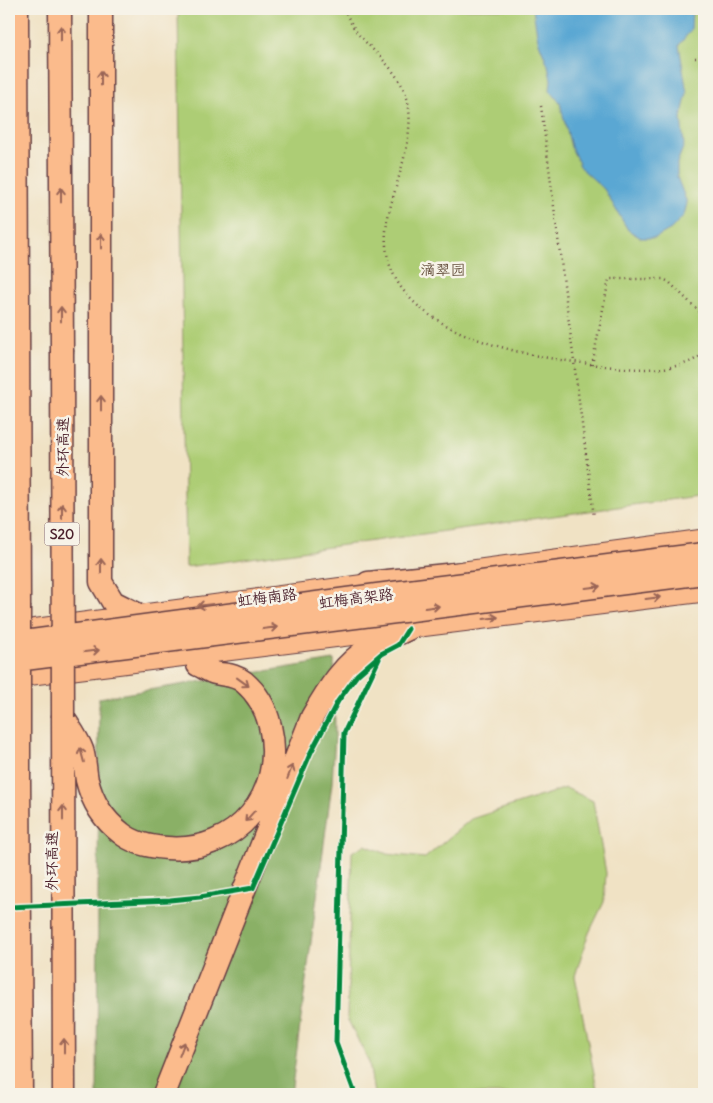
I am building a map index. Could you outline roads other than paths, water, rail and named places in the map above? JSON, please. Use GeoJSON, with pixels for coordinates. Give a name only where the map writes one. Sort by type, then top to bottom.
{"type":"FeatureCollection","features":[{"type":"Feature","properties":{"kind":"highway","name":"外环高速"},"geometry":{"type":"LineString","coordinates":[[17,9],[14,784],[20,1094]]}},
{"type":"Feature","properties":{"kind":"highway","name":"外环高速"},"geometry":{"type":"LineString","coordinates":[[60,9],[64,1094]]}},
{"type":"Feature","properties":{"kind":"highway"},"geometry":{"type":"LineString","coordinates":[[101,9],[101,582],[113,602],[137,614]]}},
{"type":"Feature","properties":{"kind":"highway"},"geometry":{"type":"LineString","coordinates":[[368,583],[605,559],[704,546]]}},
{"type":"Feature","properties":{"kind":"highway","name":"虹梅高架路"},"geometry":{"type":"LineString","coordinates":[[9,644],[704,554]]}},
{"type":"Feature","properties":{"kind":"highway","name":"虹梅高架路"},"geometry":{"type":"LineString","coordinates":[[9,661],[704,573]]}},
{"type":"Feature","properties":{"kind":"highway"},"geometry":{"type":"LineString","coordinates":[[164,1094],[312,717],[330,686],[349,664],[372,646],[408,629]]}},
{"type":"Feature","properties":{"kind":"highway"},"geometry":{"type":"LineString","coordinates":[[63,717],[82,749],[88,783],[100,812],[122,834],[151,847],[181,849],[210,844],[239,828],[259,806],[272,773],[274,743],[267,713],[255,693],[242,680],[227,673],[213,672],[198,665]]}},
{"type":"Feature","properties":{"kind":"main road","name":"虹梅南路"},"geometry":{"type":"LineString","coordinates":[[9,632],[704,539]]}},
{"type":"Feature","properties":{"kind":"main road"},"geometry":{"type":"LineString","coordinates":[[9,678],[704,592]]}},
{"type":"Feature","properties":{"kind":"main road"},"geometry":{"type":"LineString","coordinates":[[9,691],[329,647],[352,642],[366,634]]}},
{"type":"Feature","properties":{"kind":"water"},"geometry":{"type":"Polygon","coordinates":[[[533,9],[692,9],[691,30],[679,45],[687,93],[681,118],[684,145],[677,163],[677,177],[687,203],[684,215],[671,229],[655,238],[641,238],[628,230],[604,189],[581,168],[571,147],[560,103],[550,90],[551,80],[548,65],[538,40],[533,9]]]}},
{"type":"Feature","properties":{"kind":"park label","name":"滴翠园"},"geometry":{"type":"Point","coordinates":[443,269]}}]}
